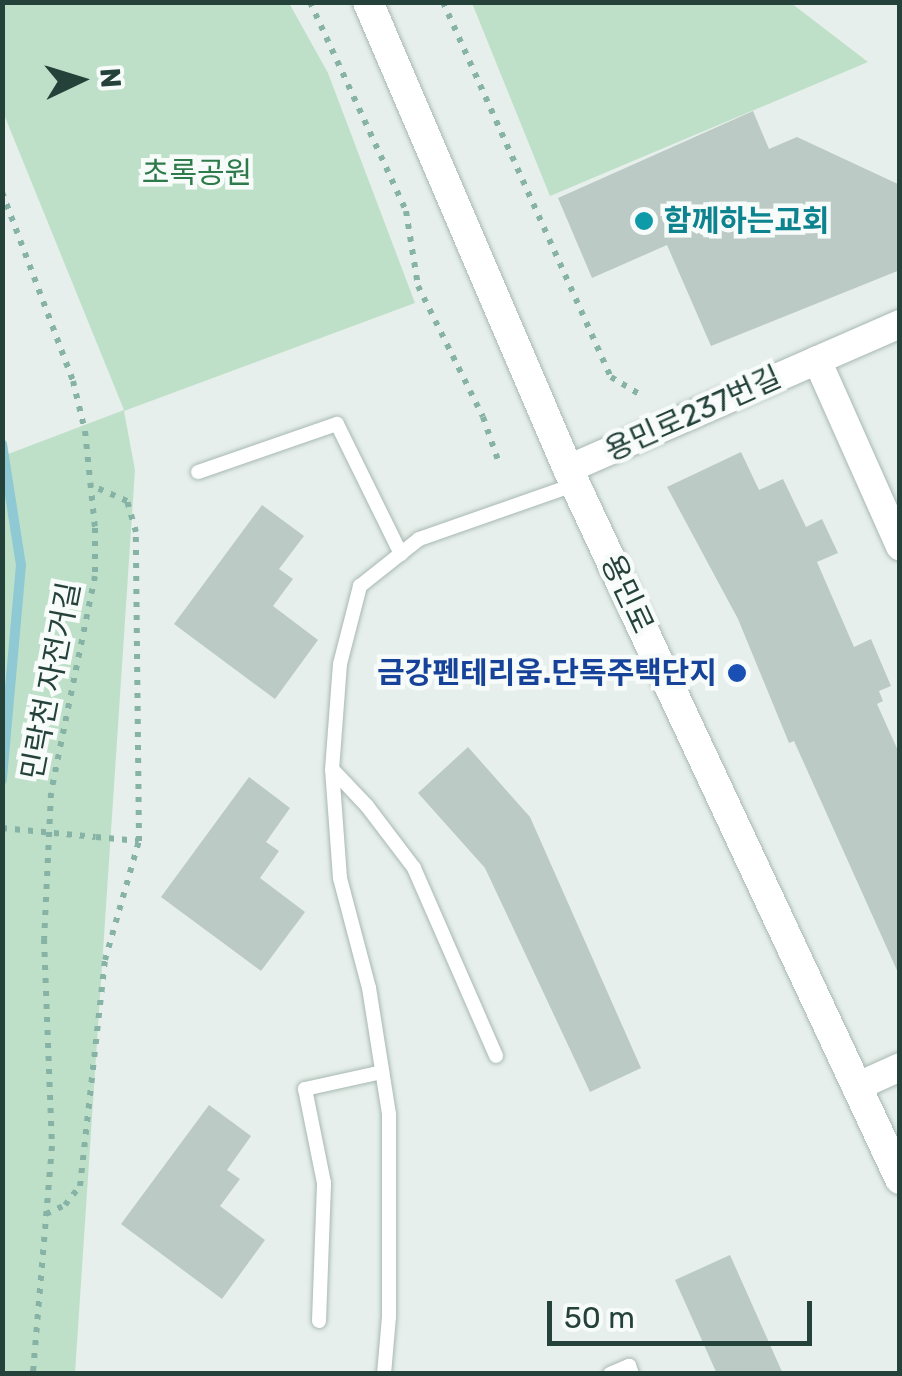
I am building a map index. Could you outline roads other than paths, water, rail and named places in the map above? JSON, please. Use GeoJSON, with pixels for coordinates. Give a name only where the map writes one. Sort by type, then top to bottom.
{"type":"FeatureCollection","features":[{"type":"Feature","properties":{"kind":"street","name":"용민로"},"geometry":{"type":"LineString","coordinates":[[368,2],[572,476],[900,1178]]}},
{"type":"Feature","properties":{"kind":"street","name":"용민로237번길"},"geometry":{"type":"LineString","coordinates":[[572,476],[900,324]]}},
{"type":"Feature","properties":{"kind":"street","name":"용민로237번길"},"geometry":{"type":"LineString","coordinates":[[817,360],[900,546]]}},
{"type":"Feature","properties":{"kind":"street"},"geometry":{"type":"LineString","coordinates":[[856,1086],[900,1067]]}},
{"type":"Feature","properties":{"kind":"lane"},"geometry":{"type":"LineString","coordinates":[[198,472],[337,424],[401,554]]}},
{"type":"Feature","properties":{"kind":"lane"},"geometry":{"type":"LineString","coordinates":[[384,1374],[390,1317],[389,1132],[369,988],[340,878],[332,770],[340,664],[360,586],[419,540],[572,476]]}},
{"type":"Feature","properties":{"kind":"lane"},"geometry":{"type":"LineString","coordinates":[[332,770],[367,806],[414,868],[496,1056]]}},
{"type":"Feature","properties":{"kind":"lane"},"geometry":{"type":"LineString","coordinates":[[318,1321],[324,1183],[305,1089],[382,1072]]}},
{"type":"Feature","properties":{"kind":"lane"},"geometry":{"type":"LineString","coordinates":[[610,1374],[629,1366],[632,1374]]}},
{"type":"Feature","properties":{"kind":"waterway"},"geometry":{"type":"LineString","coordinates":[[2,444],[21,565],[2,780]]}},
{"type":"Feature","properties":{"kind":"place","name":"함께하는교회"},"geometry":{"type":"Point","coordinates":[644,221]}},
{"type":"Feature","properties":{"kind":"place","name":"금강펜테리움.단독주택단지"},"geometry":{"type":"Point","coordinates":[737,673]}},
{"type":"Feature","properties":{"kind":"park label","name":"초록공원"},"geometry":{"type":"Point","coordinates":[197,173]}}]}
